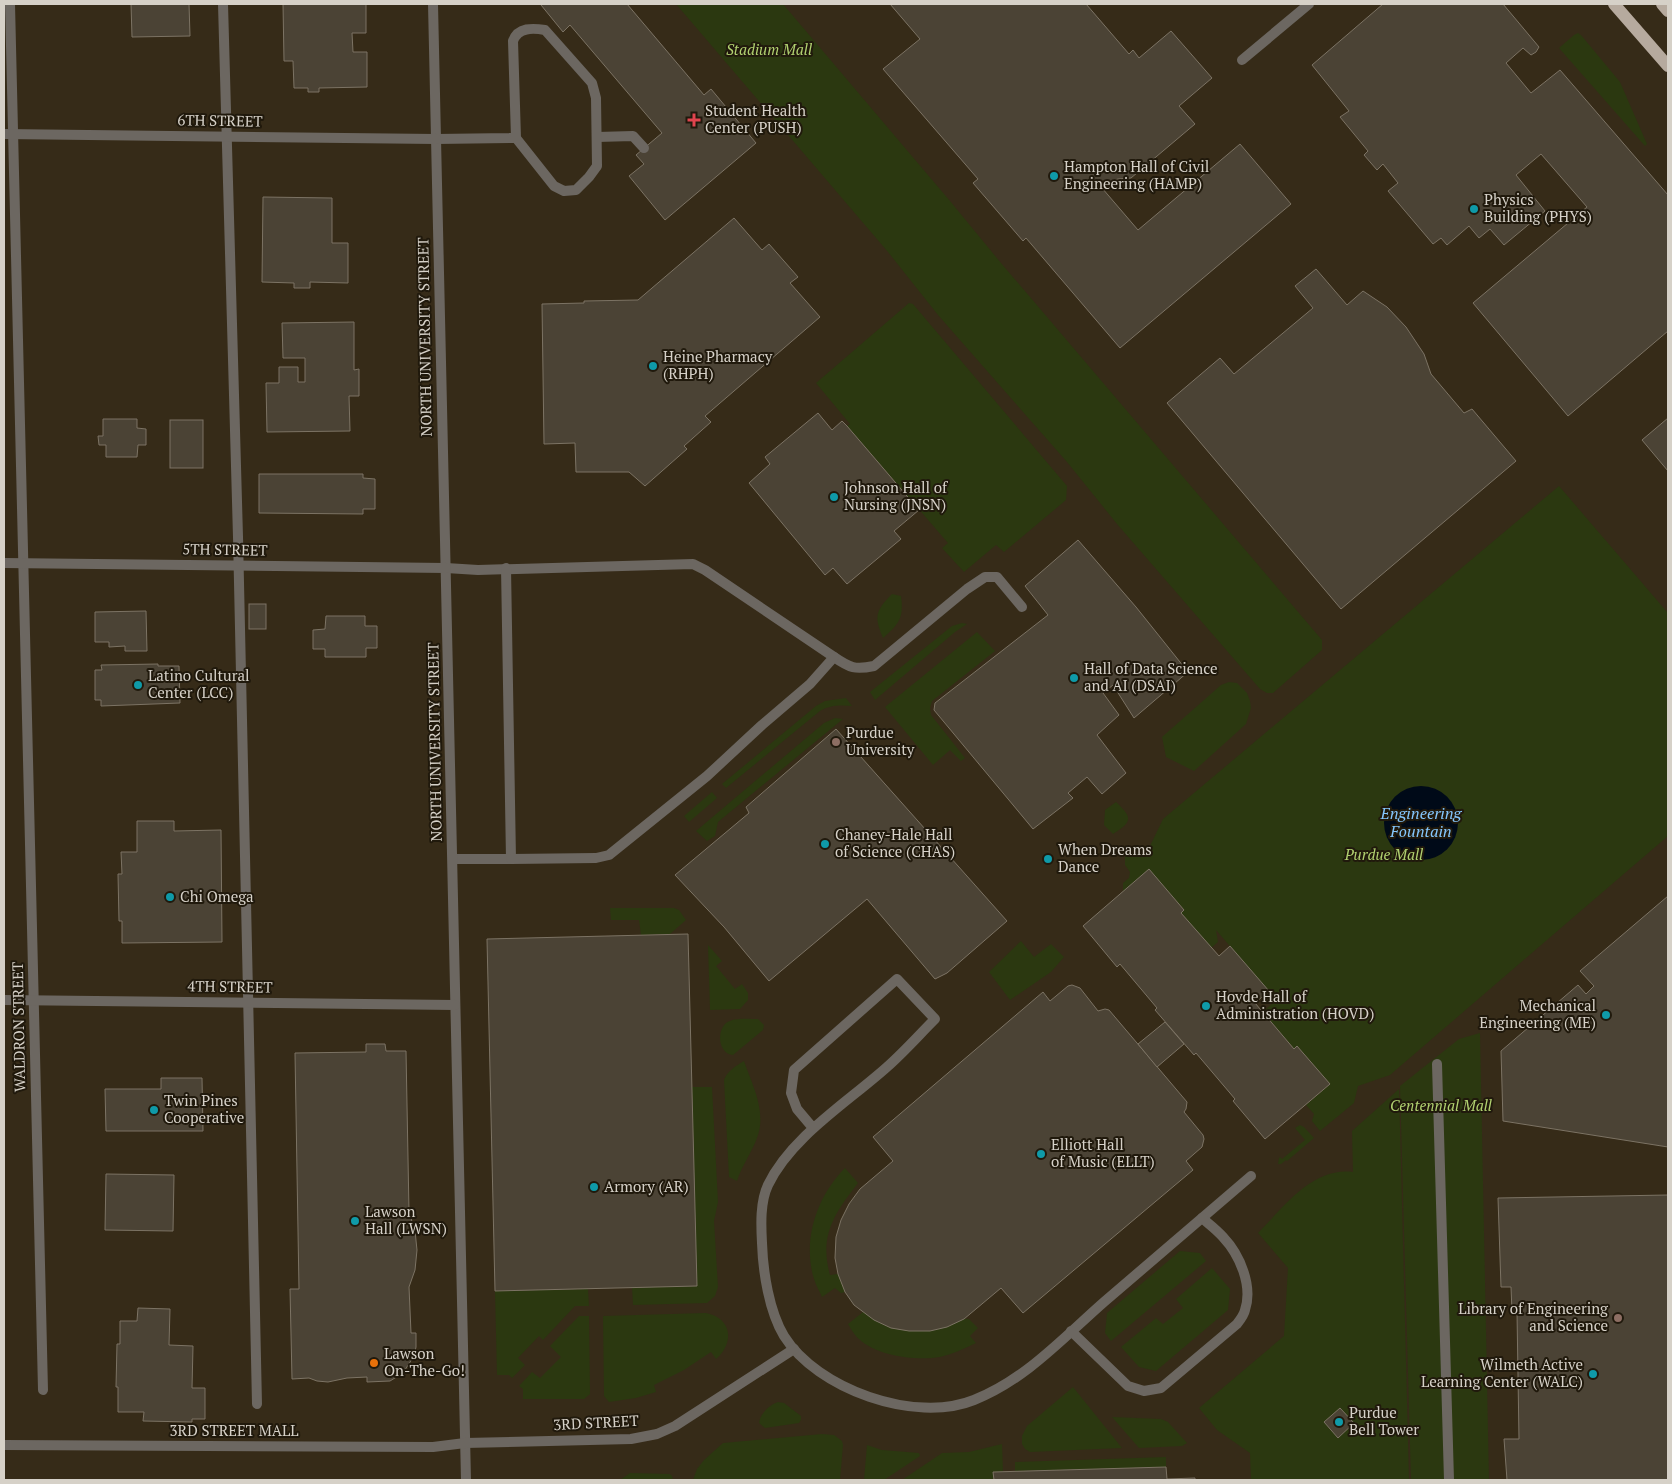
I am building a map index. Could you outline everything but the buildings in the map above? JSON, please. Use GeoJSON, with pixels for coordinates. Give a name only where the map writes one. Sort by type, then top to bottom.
{"type":"FeatureCollection","features":[{"type":"Feature","properties":{"kind":"main road"},"geometry":{"type":"LineString","coordinates":[[1614,4],[1668,66]]}},
{"type":"Feature","properties":{"kind":"main road"},"geometry":{"type":"LineString","coordinates":[[1662,4],[1668,11]]}},
{"type":"Feature","properties":{"kind":"street","name":"WALDRON STREET"},"geometry":{"type":"LineString","coordinates":[[10,4],[8,134],[22,563],[42,1390]]}},
{"type":"Feature","properties":{"kind":"street"},"geometry":{"type":"LineString","coordinates":[[223,4],[226,136],[229,160],[239,565],[257,1404]]}},
{"type":"Feature","properties":{"kind":"street","name":"NORTH UNIVERSITY STREET"},"geometry":{"type":"LineString","coordinates":[[433,4],[466,1480]]}},
{"type":"Feature","properties":{"kind":"street"},"geometry":{"type":"LineString","coordinates":[[1242,60],[1309,4]]}},
{"type":"Feature","properties":{"kind":"street"},"geometry":{"type":"LineString","coordinates":[[534,28],[545,30],[592,83],[596,98],[597,166],[576,190],[564,191],[554,186],[516,138],[513,41],[515,35],[523,30],[534,28]]}},
{"type":"Feature","properties":{"kind":"street","name":"6TH STREET"},"geometry":{"type":"LineString","coordinates":[[8,134],[436,139],[516,138]]}},
{"type":"Feature","properties":{"kind":"street"},"geometry":{"type":"LineString","coordinates":[[596,137],[633,136],[644,148]]}},
{"type":"Feature","properties":{"kind":"street","name":"5TH STREET"},"geometry":{"type":"LineString","coordinates":[[4,563],[446,568],[478,570],[693,564],[706,570],[847,666],[859,669],[874,666],[985,576],[997,577],[1022,607]]}},
{"type":"Feature","properties":{"kind":"street"},"geometry":{"type":"LineString","coordinates":[[506,568],[511,859]]}},
{"type":"Feature","properties":{"kind":"street"},"geometry":{"type":"LineString","coordinates":[[453,859],[596,858],[609,855],[707,776],[810,684],[834,657]]}},
{"type":"Feature","properties":{"kind":"street"},"geometry":{"type":"LineString","coordinates":[[813,1128],[797,1109],[790,1093],[794,1070],[814,1050],[897,979],[935,1019],[887,1066],[813,1128],[777,1169],[767,1188],[761,1221],[762,1258],[768,1292],[778,1323],[794,1349],[805,1361],[834,1382],[873,1399],[894,1404],[942,1407],[971,1402],[1002,1387],[1040,1360],[1251,1176]]}},
{"type":"Feature","properties":{"kind":"street","name":"4TH STREET"},"geometry":{"type":"LineString","coordinates":[[4,1000],[455,1005]]}},
{"type":"Feature","properties":{"kind":"street"},"geometry":{"type":"LineString","coordinates":[[1437,1064],[1449,1480]]}},
{"type":"Feature","properties":{"kind":"street"},"geometry":{"type":"LineString","coordinates":[[1071,1331],[1128,1386],[1144,1391],[1161,1388],[1237,1324],[1245,1311],[1247,1299],[1247,1286],[1243,1269],[1224,1238],[1202,1218]]}},
{"type":"Feature","properties":{"kind":"street","name":"3RD STREET"},"geometry":{"type":"LineString","coordinates":[[464,1443],[631,1439],[658,1434],[676,1426],[794,1349]]}},
{"type":"Feature","properties":{"kind":"street","name":"3RD STREET MALL"},"geometry":{"type":"LineString","coordinates":[[4,1445],[433,1447],[464,1443]]}},
{"type":"Feature","properties":{"kind":"shaded area","name":"Purdue University"},"geometry":{"type":"Polygon","coordinates":[[[4,4],[1668,4],[1668,1480],[4,1480],[4,4]]]}},
{"type":"Feature","properties":{"kind":"green space","name":"Stadium Mall"},"geometry":{"type":"Polygon","coordinates":[[[676,4],[783,4],[1322,640],[1322,650],[1273,693],[1267,693],[1260,689],[1117,524],[1067,462],[938,315],[888,252],[676,4]]]}},
{"type":"Feature","properties":{"kind":"green space"},"geometry":{"type":"Polygon","coordinates":[[[1578,33],[1620,82],[1647,144],[1645,146],[1559,48],[1578,33]]]}},
{"type":"Feature","properties":{"kind":"green space"},"geometry":{"type":"Polygon","coordinates":[[[909,303],[913,304],[1067,486],[1066,500],[1004,552],[996,545],[964,572],[942,548],[948,543],[847,426],[850,424],[816,383],[909,303]]]}},
{"type":"Feature","properties":{"kind":"green space","name":"Purdue Mall"},"geometry":{"type":"Polygon","coordinates":[[[1559,486],[1668,613],[1668,836],[1390,1075],[1358,1086],[1354,1103],[1320,1131],[1312,1121],[1314,1114],[1306,1105],[1330,1084],[1297,1046],[1294,1049],[1263,1012],[1276,1000],[1216,930],[1218,942],[1211,948],[1181,913],[1184,910],[1149,870],[1123,892],[1123,883],[1129,878],[1130,872],[1125,865],[1125,856],[1137,848],[1150,846],[1163,819],[1559,486]]]}},
{"type":"Feature","properties":{"kind":"green space"},"geometry":{"type":"Polygon","coordinates":[[[892,594],[901,596],[901,615],[897,624],[883,638],[878,625],[878,614],[882,605],[892,594]]]}},
{"type":"Feature","properties":{"kind":"green space"},"geometry":{"type":"Polygon","coordinates":[[[962,623],[967,624],[875,700],[870,692],[952,626],[962,623]]]}},
{"type":"Feature","properties":{"kind":"green space"},"geometry":{"type":"Polygon","coordinates":[[[977,632],[995,651],[932,701],[930,708],[931,715],[965,758],[961,761],[950,750],[933,765],[885,707],[977,632]]]}},
{"type":"Feature","properties":{"kind":"green space"},"geometry":{"type":"Polygon","coordinates":[[[1229,682],[1237,683],[1247,693],[1251,708],[1246,724],[1194,771],[1166,757],[1162,737],[1221,685],[1229,682]]]}},
{"type":"Feature","properties":{"kind":"green space"},"geometry":{"type":"Polygon","coordinates":[[[846,698],[852,706],[835,706],[820,711],[726,788],[722,784],[816,706],[825,701],[846,698]]]}},
{"type":"Feature","properties":{"kind":"green space"},"geometry":{"type":"Polygon","coordinates":[[[835,718],[843,719],[718,822],[715,836],[707,841],[696,831],[824,723],[835,718]]]}},
{"type":"Feature","properties":{"kind":"green space"},"geometry":{"type":"Polygon","coordinates":[[[712,792],[717,798],[689,822],[684,816],[712,792]]]}},
{"type":"Feature","properties":{"kind":"green space"},"geometry":{"type":"Polygon","coordinates":[[[1116,802],[1128,816],[1128,820],[1124,826],[1113,834],[1104,825],[1105,810],[1116,802]]]}},
{"type":"Feature","properties":{"kind":"green space"},"geometry":{"type":"Polygon","coordinates":[[[610,908],[674,908],[679,910],[686,920],[670,934],[641,935],[639,920],[611,920],[610,908]]]}},
{"type":"Feature","properties":{"kind":"green space"},"geometry":{"type":"Polygon","coordinates":[[[1021,941],[1034,957],[1051,944],[1064,957],[1051,972],[1010,1000],[989,972],[1021,941]]]}},
{"type":"Feature","properties":{"kind":"green space"},"geometry":{"type":"Polygon","coordinates":[[[708,945],[722,961],[716,966],[735,989],[742,984],[748,993],[748,1000],[740,1009],[710,1010],[708,945]]]}},
{"type":"Feature","properties":{"kind":"green space"},"geometry":{"type":"Polygon","coordinates":[[[737,1019],[758,1019],[764,1025],[763,1030],[733,1055],[728,1054],[720,1042],[721,1032],[726,1023],[737,1019]]]}},
{"type":"Feature","properties":{"kind":"green space","name":"Centennial Mall"},"geometry":{"type":"Polygon","coordinates":[[[1480,1033],[1489,1480],[1411,1480],[1400,1086],[1459,1039],[1480,1033]]]}},
{"type":"Feature","properties":{"kind":"green space"},"geometry":{"type":"Polygon","coordinates":[[[744,1061],[757,1097],[760,1126],[756,1141],[737,1181],[729,1177],[724,1080],[730,1071],[744,1061]]]}},
{"type":"Feature","properties":{"kind":"green space"},"geometry":{"type":"Polygon","coordinates":[[[692,1087],[712,1087],[718,1202],[714,1221],[718,1287],[715,1296],[707,1303],[633,1305],[632,1287],[697,1286],[692,1087]]]}},
{"type":"Feature","properties":{"kind":"green space"},"geometry":{"type":"Polygon","coordinates":[[[1399,1089],[1409,1480],[1251,1480],[1250,1453],[1217,1430],[1199,1408],[1284,1336],[1288,1268],[1258,1233],[1289,1201],[1312,1182],[1338,1172],[1353,1172],[1352,1131],[1399,1089]]]}},
{"type":"Feature","properties":{"kind":"green space"},"geometry":{"type":"Polygon","coordinates":[[[1300,1125],[1314,1138],[1287,1161],[1278,1164],[1280,1157],[1282,1159],[1305,1140],[1295,1128],[1300,1125]]]}},
{"type":"Feature","properties":{"kind":"green space"},"geometry":{"type":"Polygon","coordinates":[[[845,1168],[858,1183],[836,1215],[831,1226],[826,1249],[830,1275],[838,1274],[845,1292],[841,1293],[835,1288],[822,1297],[815,1282],[811,1264],[811,1234],[814,1219],[820,1205],[835,1179],[845,1168]]]}},
{"type":"Feature","properties":{"kind":"green space"},"geometry":{"type":"Polygon","coordinates":[[[1180,1251],[1200,1253],[1206,1261],[1111,1341],[1105,1333],[1107,1313],[1180,1251]]]}},
{"type":"Feature","properties":{"kind":"green space"},"geometry":{"type":"Polygon","coordinates":[[[1212,1268],[1230,1289],[1228,1310],[1156,1371],[1139,1367],[1121,1347],[1156,1318],[1163,1324],[1183,1308],[1176,1299],[1212,1268]]]}},
{"type":"Feature","properties":{"kind":"green space"},"geometry":{"type":"Polygon","coordinates":[[[588,1289],[589,1306],[575,1306],[543,1340],[539,1336],[518,1358],[525,1365],[512,1378],[509,1375],[497,1375],[495,1291],[588,1289]]]}},
{"type":"Feature","properties":{"kind":"green space"},"geometry":{"type":"Polygon","coordinates":[[[863,1312],[969,1319],[978,1328],[970,1336],[976,1343],[940,1357],[909,1358],[886,1353],[876,1350],[859,1339],[848,1324],[863,1312]]]}},
{"type":"Feature","properties":{"kind":"green space"},"geometry":{"type":"Polygon","coordinates":[[[706,1313],[721,1320],[728,1332],[726,1346],[716,1359],[711,1352],[684,1370],[654,1385],[656,1392],[636,1398],[609,1402],[604,1396],[603,1316],[706,1313]]]}},
{"type":"Feature","properties":{"kind":"green space"},"geometry":{"type":"Polygon","coordinates":[[[579,1316],[589,1316],[590,1394],[584,1399],[523,1399],[523,1389],[519,1386],[532,1372],[540,1378],[561,1357],[550,1346],[579,1316]]]}},
{"type":"Feature","properties":{"kind":"green space"},"geometry":{"type":"Polygon","coordinates":[[[1073,1387],[1122,1448],[1030,1452],[1025,1449],[1022,1444],[1022,1436],[1027,1426],[1073,1387]]]}},
{"type":"Feature","properties":{"kind":"green space"},"geometry":{"type":"Polygon","coordinates":[[[778,1402],[784,1403],[801,1416],[799,1423],[765,1428],[759,1423],[761,1416],[766,1410],[778,1402]]]}},
{"type":"Feature","properties":{"kind":"green space"},"geometry":{"type":"Polygon","coordinates":[[[1112,1417],[1161,1419],[1168,1422],[1187,1443],[1182,1446],[1139,1448],[1112,1417]]]}},
{"type":"Feature","properties":{"kind":"green space"},"geometry":{"type":"Polygon","coordinates":[[[822,1434],[834,1435],[842,1441],[840,1480],[693,1480],[697,1469],[704,1460],[723,1443],[822,1434]]]}},
{"type":"Feature","properties":{"kind":"green space"},"geometry":{"type":"Polygon","coordinates":[[[1002,1444],[1003,1472],[993,1472],[994,1480],[902,1480],[942,1453],[969,1452],[1002,1444]]]}},
{"type":"Feature","properties":{"kind":"green space"},"geometry":{"type":"Polygon","coordinates":[[[867,1445],[882,1450],[919,1453],[920,1456],[884,1480],[864,1480],[867,1445]]]}},
{"type":"Feature","properties":{"kind":"green space"},"geometry":{"type":"Polygon","coordinates":[[[1166,1457],[1166,1467],[1015,1471],[1015,1462],[1166,1457]]]}},
{"type":"Feature","properties":{"kind":"green space"},"geometry":{"type":"Polygon","coordinates":[[[630,1473],[670,1474],[673,1480],[620,1480],[630,1473]]]}},
{"type":"Feature","properties":{"kind":"water","name":"Engineering Fountain"},"geometry":{"type":"Polygon","coordinates":[[[1421,786],[1435,789],[1447,797],[1455,809],[1458,823],[1455,837],[1447,849],[1435,857],[1421,860],[1407,857],[1395,849],[1387,837],[1384,823],[1387,809],[1395,797],[1407,789],[1421,786]]]}},
{"type":"Feature","properties":{"kind":"place","name":"Student Health Center (PUSH)"},"geometry":{"type":"Point","coordinates":[694,120]}},
{"type":"Feature","properties":{"kind":"place","name":"Hampton Hall of Civil Engineering (HAMP)"},"geometry":{"type":"Point","coordinates":[1054,176]}},
{"type":"Feature","properties":{"kind":"place","name":"Physics Building (PHYS)"},"geometry":{"type":"Point","coordinates":[1474,209]}},
{"type":"Feature","properties":{"kind":"place","name":"Heine Pharmacy (RHPH)"},"geometry":{"type":"Point","coordinates":[653,366]}},
{"type":"Feature","properties":{"kind":"place","name":"Johnson Hall of Nursing (JNSN)"},"geometry":{"type":"Point","coordinates":[834,497]}},
{"type":"Feature","properties":{"kind":"place","name":"Hall of Data Science and AI (DSAI)"},"geometry":{"type":"Point","coordinates":[1074,678]}},
{"type":"Feature","properties":{"kind":"place","name":"Latino Cultural Center (LCC)"},"geometry":{"type":"Point","coordinates":[138,685]}},
{"type":"Feature","properties":{"kind":"place","name":"Purdue University"},"geometry":{"type":"Point","coordinates":[836,742]}},
{"type":"Feature","properties":{"kind":"place","name":"Chaney-Hale Hall of Science (CHAS)"},"geometry":{"type":"Point","coordinates":[825,844]}},
{"type":"Feature","properties":{"kind":"place","name":"When Dreams Dance"},"geometry":{"type":"Point","coordinates":[1048,859]}},
{"type":"Feature","properties":{"kind":"place","name":"Chi Omega"},"geometry":{"type":"Point","coordinates":[170,897]}},
{"type":"Feature","properties":{"kind":"place","name":"Hovde Hall of Administration (HOVD)"},"geometry":{"type":"Point","coordinates":[1206,1006]}},
{"type":"Feature","properties":{"kind":"place","name":"Mechanical Engineering (ME)"},"geometry":{"type":"Point","coordinates":[1606,1015]}},
{"type":"Feature","properties":{"kind":"place","name":"Twin Pines Cooperative"},"geometry":{"type":"Point","coordinates":[154,1110]}},
{"type":"Feature","properties":{"kind":"place","name":"Elliott Hall of Music (ELLT)"},"geometry":{"type":"Point","coordinates":[1041,1154]}},
{"type":"Feature","properties":{"kind":"place","name":"Armory (AR)"},"geometry":{"type":"Point","coordinates":[594,1187]}},
{"type":"Feature","properties":{"kind":"place","name":"Lawson Hall (LWSN)"},"geometry":{"type":"Point","coordinates":[355,1221]}},
{"type":"Feature","properties":{"kind":"place","name":"Library of Engineering and Science"},"geometry":{"type":"Point","coordinates":[1618,1318]}},
{"type":"Feature","properties":{"kind":"place","name":"Lawson On-The-Go!"},"geometry":{"type":"Point","coordinates":[374,1363]}},
{"type":"Feature","properties":{"kind":"place","name":"Wilmeth Active Learning Center (WALC)"},"geometry":{"type":"Point","coordinates":[1593,1374]}},
{"type":"Feature","properties":{"kind":"place","name":"Purdue Bell Tower"},"geometry":{"type":"Point","coordinates":[1339,1422]}}]}
